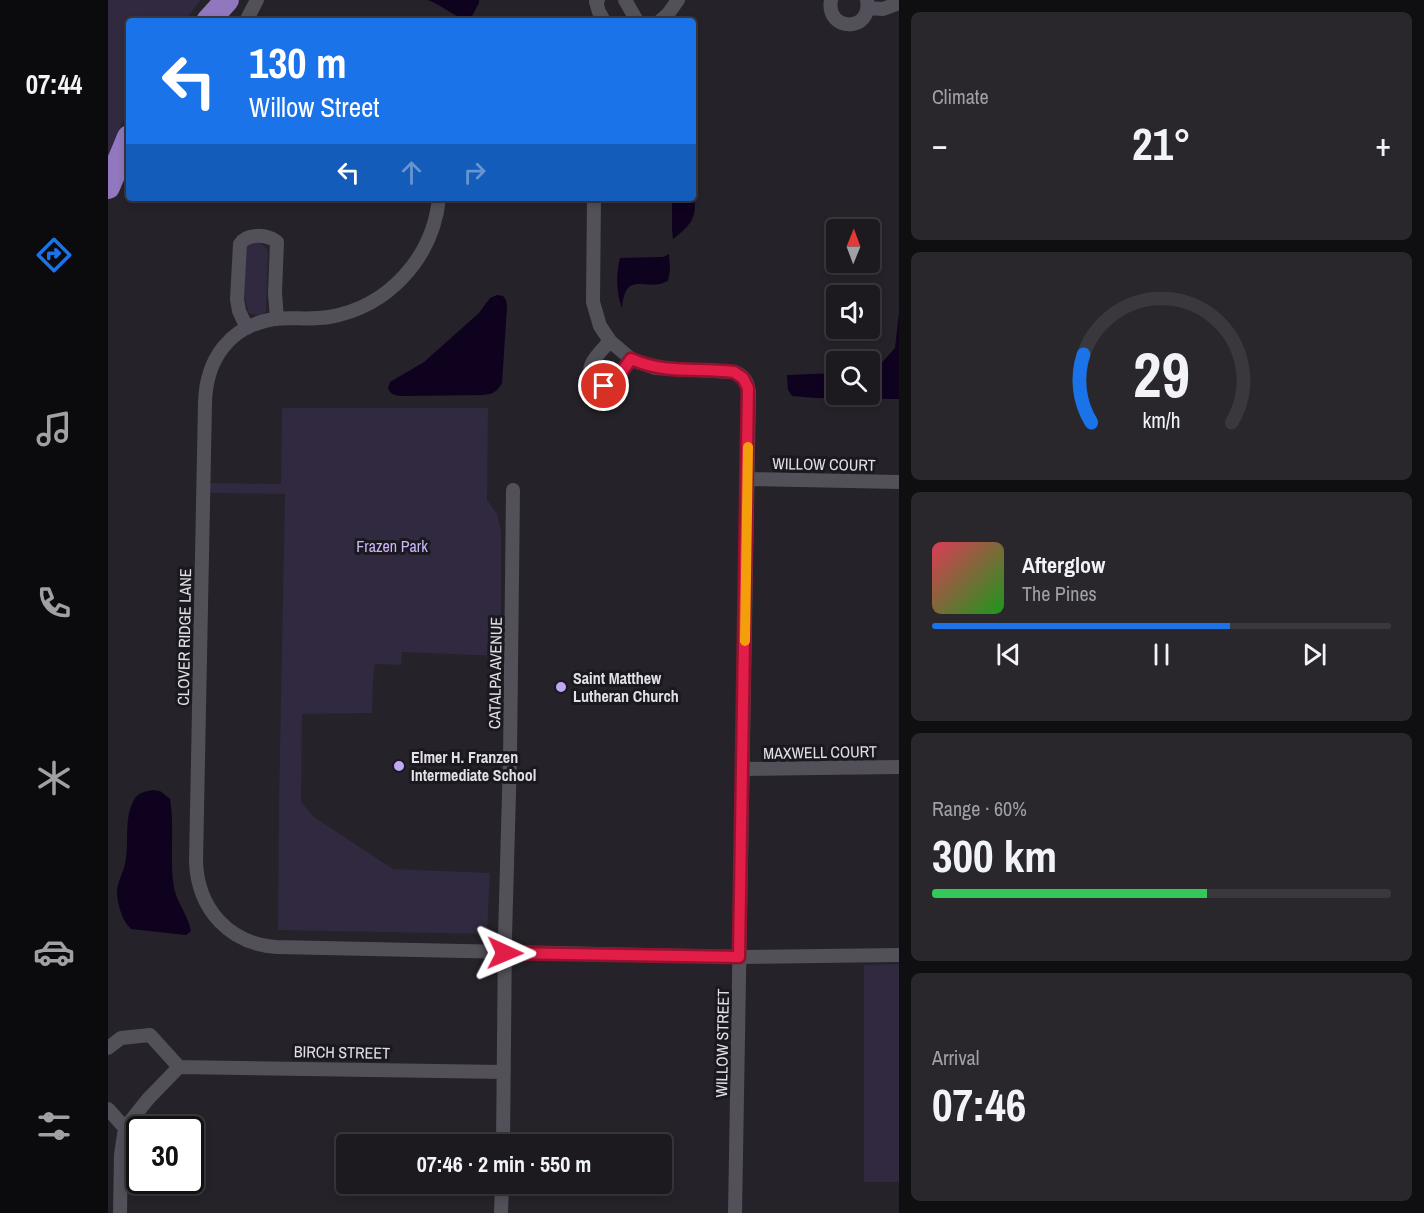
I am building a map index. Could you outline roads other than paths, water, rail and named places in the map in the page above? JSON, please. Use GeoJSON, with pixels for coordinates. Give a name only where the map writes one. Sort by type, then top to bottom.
{"type":"FeatureCollection","features":[{"type":"Feature","properties":{"kind":"highway"},"geometry":{"type":"LineString","coordinates":[[197,18],[212,0]]}},
{"type":"Feature","properties":{"kind":"highway"},"geometry":{"type":"LineString","coordinates":[[211,18],[227,0]]}},
{"type":"Feature","properties":{"kind":"highway"},"geometry":{"type":"LineString","coordinates":[[108,187],[126,144]]}},
{"type":"Feature","properties":{"kind":"street"},"geometry":{"type":"LineString","coordinates":[[247,18],[257,0]]}},
{"type":"Feature","properties":{"kind":"street"},"geometry":{"type":"LineString","coordinates":[[598,0],[599,12],[602,18]]}},
{"type":"Feature","properties":{"kind":"street"},"geometry":{"type":"LineString","coordinates":[[625,0],[635,18]]}},
{"type":"Feature","properties":{"kind":"street"},"geometry":{"type":"LineString","coordinates":[[663,18],[678,0]]}},
{"type":"Feature","properties":{"kind":"street"},"geometry":{"type":"LineString","coordinates":[[831,0],[832,15],[836,20],[847,25],[863,19],[868,4],[883,9],[899,3]]}},
{"type":"Feature","properties":{"kind":"street","name":"CLOVER RIDGE LANE"},"geometry":{"type":"LineString","coordinates":[[438,201],[433,228],[421,254],[405,276],[383,295],[364,306],[338,315],[261,322],[239,332],[220,350],[209,372],[205,388],[196,862],[202,894],[216,918],[230,931],[244,939],[266,946],[739,957],[899,955]]}},
{"type":"Feature","properties":{"kind":"street","name":"WILLOW STREET"},"geometry":{"type":"LineString","coordinates":[[594,201],[593,302],[600,326],[610,341],[631,359],[655,368],[738,373],[747,384],[749,392],[735,1213]]}},
{"type":"Feature","properties":{"kind":"street"},"geometry":{"type":"LineString","coordinates":[[248,328],[239,311],[237,299],[240,244],[244,238],[271,237],[277,242],[275,293],[277,319]]}},
{"type":"Feature","properties":{"kind":"street"},"geometry":{"type":"LineString","coordinates":[[610,341],[591,363],[590,375],[595,383],[604,386],[615,381],[631,359]]}},
{"type":"Feature","properties":{"kind":"street","name":"WILLOW COURT"},"geometry":{"type":"LineString","coordinates":[[748,479],[899,482]]}},
{"type":"Feature","properties":{"kind":"street","name":"CATALPA AVENUE"},"geometry":{"type":"LineString","coordinates":[[503,1134],[513,490]]}},
{"type":"Feature","properties":{"kind":"street","name":"MAXWELL COURT"},"geometry":{"type":"LineString","coordinates":[[742,769],[899,767]]}},
{"type":"Feature","properties":{"kind":"street"},"geometry":{"type":"LineString","coordinates":[[108,1048],[121,1038],[150,1035],[179,1067],[148,1099],[125,1128],[121,1155],[120,1213]]}},
{"type":"Feature","properties":{"kind":"street","name":"BIRCH STREET"},"geometry":{"type":"LineString","coordinates":[[179,1067],[504,1072]]}},
{"type":"Feature","properties":{"kind":"street"},"geometry":{"type":"LineString","coordinates":[[108,1109],[125,1128]]}},
{"type":"Feature","properties":{"kind":"street"},"geometry":{"type":"LineString","coordinates":[[501,1213],[502,1194]]}},
{"type":"Feature","properties":{"kind":"place","name":"Saint Matthew Lutheran Church"},"geometry":{"type":"Point","coordinates":[561,687]}},
{"type":"Feature","properties":{"kind":"place","name":"Elmer H. Franzen Intermediate School"},"geometry":{"type":"Point","coordinates":[399,766]}},
{"type":"Feature","properties":{"kind":"park label","name":"Frazen Park"},"geometry":{"type":"Point","coordinates":[392,546]}}]}
